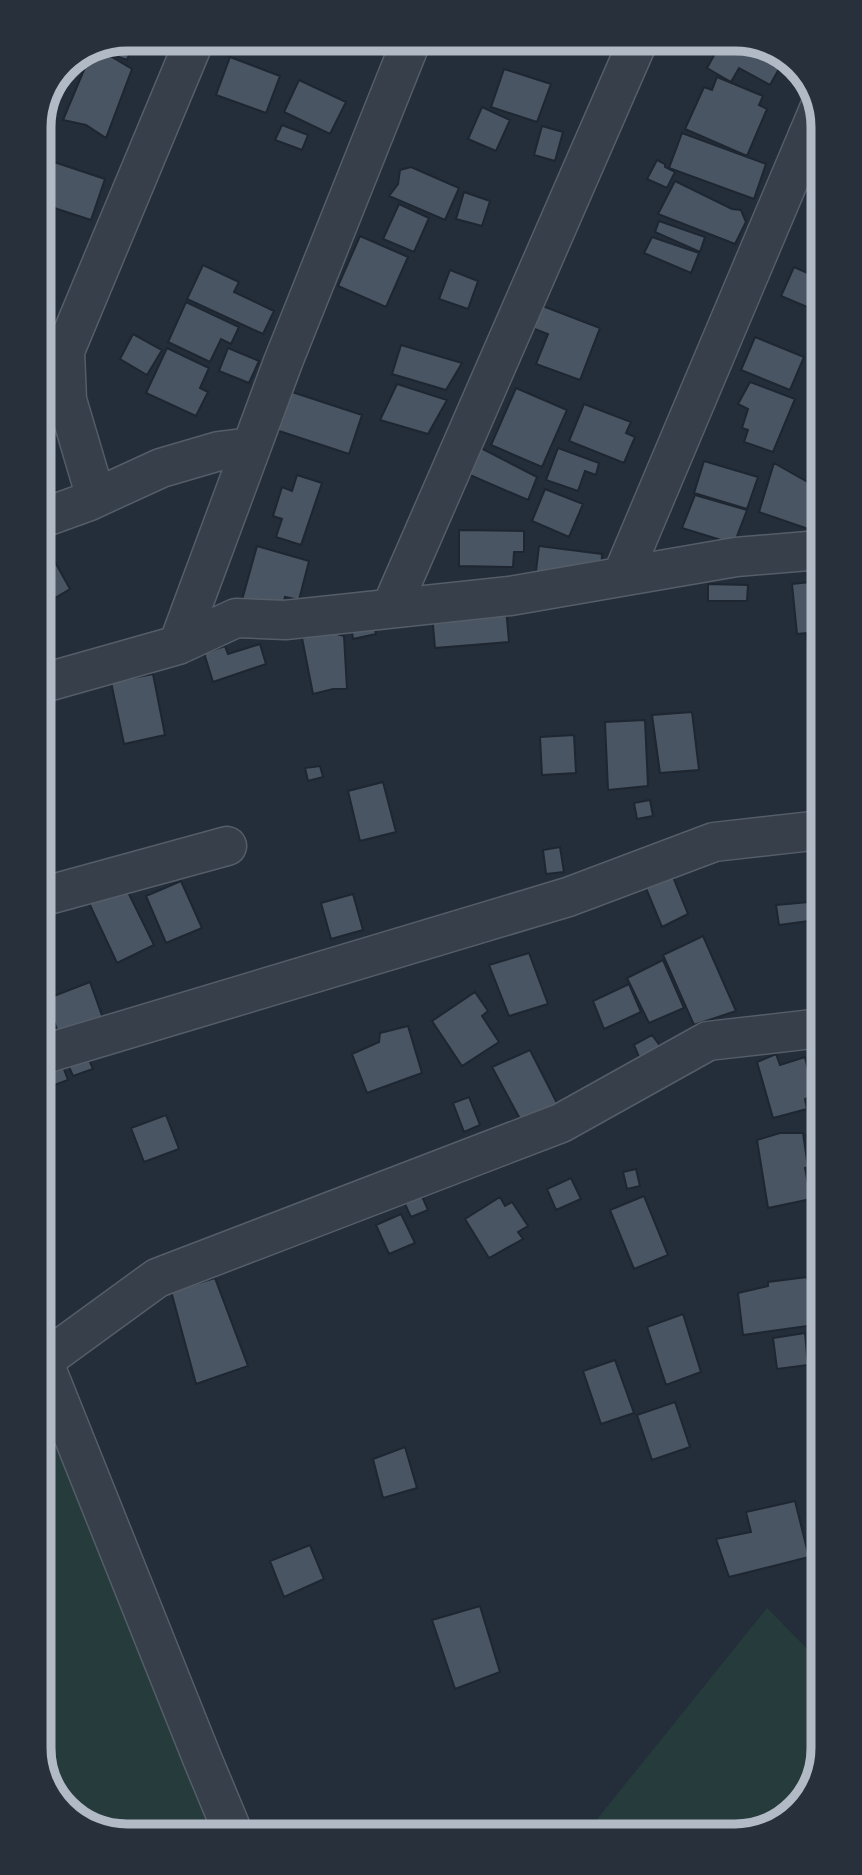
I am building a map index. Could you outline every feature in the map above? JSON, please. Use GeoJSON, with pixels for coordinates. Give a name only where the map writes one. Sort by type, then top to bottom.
{"type":"FeatureCollection","features":[{"type":"Feature","properties":{"kind":"street"},"geometry":{"type":"LineString","coordinates":[[96,498],[67,400],[65,351],[190,51]]}},
{"type":"Feature","properties":{"kind":"street"},"geometry":{"type":"LineString","coordinates":[[178,645],[283,362],[407,51]]}},
{"type":"Feature","properties":{"kind":"street"},"geometry":{"type":"LineString","coordinates":[[391,608],[634,51]]}},
{"type":"Feature","properties":{"kind":"street"},"geometry":{"type":"LineString","coordinates":[[622,576],[811,128]]}},
{"type":"Feature","properties":{"kind":"street"},"geometry":{"type":"LineString","coordinates":[[51,515],[96,498],[161,468],[219,451],[251,447]]}},
{"type":"Feature","properties":{"kind":"street"},"geometry":{"type":"LineString","coordinates":[[51,681],[178,645],[236,618],[285,620],[510,596],[736,557],[811,551]]}},
{"type":"Feature","properties":{"kind":"street"},"geometry":{"type":"LineString","coordinates":[[51,1052],[568,897],[714,842],[811,831]]}},
{"type":"Feature","properties":{"kind":"street"},"geometry":{"type":"LineString","coordinates":[[51,894],[227,846]]}},
{"type":"Feature","properties":{"kind":"street"},"geometry":{"type":"LineString","coordinates":[[51,1367],[157,1278],[561,1123],[708,1041],[811,1029]]}},
{"type":"Feature","properties":{"kind":"street"},"geometry":{"type":"LineString","coordinates":[[51,1387],[229,1824]]}},
{"type":"Feature","properties":{"kind":"green space"},"geometry":{"type":"Polygon","coordinates":[[[51,1435],[213,1824],[122,1824],[102,1820],[73,1802],[55,1773],[51,1748],[51,1435]]]}},
{"type":"Feature","properties":{"kind":"green space"},"geometry":{"type":"Polygon","coordinates":[[[767,1608],[811,1653],[810,1763],[796,1794],[781,1809],[750,1823],[593,1824],[767,1608]]]}},
{"type":"Feature","properties":{"kind":"building"},"geometry":{"type":"Polygon","coordinates":[[[130,51],[127,60],[108,53],[130,51]]]}},
{"type":"Feature","properties":{"kind":"building"},"geometry":{"type":"Polygon","coordinates":[[[716,51],[750,52],[781,66],[770,85],[739,68],[731,82],[707,68],[716,51]]]}},
{"type":"Feature","properties":{"kind":"building"},"geometry":{"type":"Polygon","coordinates":[[[103,55],[112,57],[132,69],[106,138],[86,125],[63,120],[87,63],[103,55]]]}},
{"type":"Feature","properties":{"kind":"building"},"geometry":{"type":"Polygon","coordinates":[[[230,57],[280,76],[266,113],[216,95],[230,57]]]}},
{"type":"Feature","properties":{"kind":"building"},"geometry":{"type":"Polygon","coordinates":[[[504,69],[551,84],[537,122],[491,107],[504,69]]]}},
{"type":"Feature","properties":{"kind":"building"},"geometry":{"type":"Polygon","coordinates":[[[717,77],[763,96],[759,105],[767,109],[747,156],[685,129],[704,87],[712,90],[717,77]]]}},
{"type":"Feature","properties":{"kind":"building"},"geometry":{"type":"Polygon","coordinates":[[[299,80],[346,102],[330,134],[284,112],[299,80]]]}},
{"type":"Feature","properties":{"kind":"building"},"geometry":{"type":"Polygon","coordinates":[[[482,107],[510,120],[496,151],[468,139],[482,107]]]}},
{"type":"Feature","properties":{"kind":"building"},"geometry":{"type":"Polygon","coordinates":[[[282,125],[308,135],[302,150],[275,140],[282,125]]]}},
{"type":"Feature","properties":{"kind":"building"},"geometry":{"type":"Polygon","coordinates":[[[542,126],[563,132],[555,161],[534,155],[542,126]]]}},
{"type":"Feature","properties":{"kind":"building"},"geometry":{"type":"Polygon","coordinates":[[[682,133],[766,164],[754,199],[669,168],[682,133]]]}},
{"type":"Feature","properties":{"kind":"building"},"geometry":{"type":"Polygon","coordinates":[[[657,160],[675,172],[667,188],[647,179],[657,160]]]}},
{"type":"Feature","properties":{"kind":"building"},"geometry":{"type":"Polygon","coordinates":[[[51,161],[105,179],[91,220],[51,207],[51,161]]]}},
{"type":"Feature","properties":{"kind":"building"},"geometry":{"type":"Polygon","coordinates":[[[411,167],[459,188],[445,220],[389,196],[398,184],[400,170],[411,167]]]}},
{"type":"Feature","properties":{"kind":"building"},"geometry":{"type":"Polygon","coordinates":[[[675,181],[732,209],[741,210],[746,222],[735,244],[658,214],[675,181]]]}},
{"type":"Feature","properties":{"kind":"building"},"geometry":{"type":"Polygon","coordinates":[[[464,192],[490,201],[482,226],[456,219],[464,192]]]}},
{"type":"Feature","properties":{"kind":"building"},"geometry":{"type":"Polygon","coordinates":[[[399,204],[429,218],[414,252],[383,239],[399,204]]]}},
{"type":"Feature","properties":{"kind":"building"},"geometry":{"type":"Polygon","coordinates":[[[659,221],[705,237],[700,252],[655,232],[659,221]]]}},
{"type":"Feature","properties":{"kind":"building"},"geometry":{"type":"Polygon","coordinates":[[[360,236],[408,257],[386,307],[338,286],[360,236]]]}},
{"type":"Feature","properties":{"kind":"building"},"geometry":{"type":"Polygon","coordinates":[[[652,237],[699,253],[691,273],[644,253],[652,237]]]}},
{"type":"Feature","properties":{"kind":"building"},"geometry":{"type":"Polygon","coordinates":[[[203,265],[239,282],[234,292],[274,311],[263,334],[187,299],[203,265]]]}},
{"type":"Feature","properties":{"kind":"building"},"geometry":{"type":"Polygon","coordinates":[[[794,267],[811,274],[811,309],[781,296],[794,267]]]}},
{"type":"Feature","properties":{"kind":"building"},"geometry":{"type":"Polygon","coordinates":[[[450,270],[478,281],[468,309],[439,299],[450,270]]]}},
{"type":"Feature","properties":{"kind":"building"},"geometry":{"type":"Polygon","coordinates":[[[186,302],[239,327],[231,344],[221,339],[210,362],[168,342],[186,302]]]}},
{"type":"Feature","properties":{"kind":"building"},"geometry":{"type":"Polygon","coordinates":[[[540,305],[600,328],[580,380],[536,364],[548,334],[532,328],[540,305]]]}},
{"type":"Feature","properties":{"kind":"building"},"geometry":{"type":"Polygon","coordinates":[[[133,334],[162,350],[147,375],[120,359],[133,334]]]}},
{"type":"Feature","properties":{"kind":"building"},"geometry":{"type":"Polygon","coordinates":[[[755,337],[804,357],[790,390],[741,370],[755,337]]]}},
{"type":"Feature","properties":{"kind":"building"},"geometry":{"type":"Polygon","coordinates":[[[401,345],[462,363],[446,390],[392,374],[401,345]]]}},
{"type":"Feature","properties":{"kind":"building"},"geometry":{"type":"Polygon","coordinates":[[[167,348],[209,368],[200,388],[208,392],[196,416],[146,393],[167,348]]]}},
{"type":"Feature","properties":{"kind":"building"},"geometry":{"type":"Polygon","coordinates":[[[228,348],[259,361],[249,383],[219,371],[228,348]]]}},
{"type":"Feature","properties":{"kind":"building"},"geometry":{"type":"Polygon","coordinates":[[[750,382],[795,399],[773,452],[744,442],[748,430],[742,428],[748,409],[738,404],[750,382]]]}},
{"type":"Feature","properties":{"kind":"building"},"geometry":{"type":"Polygon","coordinates":[[[397,384],[447,400],[428,434],[380,420],[397,384]]]}},
{"type":"Feature","properties":{"kind":"building"},"geometry":{"type":"Polygon","coordinates":[[[516,388],[567,410],[542,467],[491,445],[516,388]]]}},
{"type":"Feature","properties":{"kind":"building"},"geometry":{"type":"Polygon","coordinates":[[[286,390],[362,415],[349,454],[273,429],[286,390]]]}},
{"type":"Feature","properties":{"kind":"building"},"geometry":{"type":"Polygon","coordinates":[[[584,404],[631,422],[626,433],[635,437],[624,463],[569,441],[584,404]]]}},
{"type":"Feature","properties":{"kind":"building"},"geometry":{"type":"Polygon","coordinates":[[[479,447],[537,477],[528,500],[463,472],[479,447]]]}},
{"type":"Feature","properties":{"kind":"building"},"geometry":{"type":"Polygon","coordinates":[[[558,448],[599,463],[596,475],[585,471],[578,491],[546,480],[558,448]]]}},
{"type":"Feature","properties":{"kind":"building"},"geometry":{"type":"Polygon","coordinates":[[[704,461],[758,477],[747,509],[694,493],[704,461]]]}},
{"type":"Feature","properties":{"kind":"building"},"geometry":{"type":"Polygon","coordinates":[[[774,463],[811,484],[811,530],[759,512],[774,463]]]}},
{"type":"Feature","properties":{"kind":"building"},"geometry":{"type":"Polygon","coordinates":[[[297,475],[322,483],[301,545],[276,537],[282,519],[273,516],[282,487],[292,491],[297,475]]]}},
{"type":"Feature","properties":{"kind":"building"},"geometry":{"type":"Polygon","coordinates":[[[545,489],[583,504],[569,537],[532,521],[545,489]]]}},
{"type":"Feature","properties":{"kind":"building"},"geometry":{"type":"Polygon","coordinates":[[[695,495],[747,510],[734,544],[682,528],[695,495]]]}},
{"type":"Feature","properties":{"kind":"building"},"geometry":{"type":"Polygon","coordinates":[[[459,530],[524,531],[524,552],[514,552],[513,567],[459,566],[459,530]]]}},
{"type":"Feature","properties":{"kind":"building"},"geometry":{"type":"Polygon","coordinates":[[[257,546],[309,561],[299,600],[285,597],[281,611],[242,600],[257,546]]]}},
{"type":"Feature","properties":{"kind":"building"},"geometry":{"type":"Polygon","coordinates":[[[539,546],[602,554],[601,578],[535,580],[539,546]]]}},
{"type":"Feature","properties":{"kind":"building"},"geometry":{"type":"Polygon","coordinates":[[[55,562],[70,589],[51,600],[51,564],[55,562]]]}},
{"type":"Feature","properties":{"kind":"building"},"geometry":{"type":"Polygon","coordinates":[[[811,582],[811,640],[807,641],[806,633],[797,634],[792,584],[811,582]]]}},
{"type":"Feature","properties":{"kind":"building"},"geometry":{"type":"Polygon","coordinates":[[[708,584],[748,585],[747,601],[708,601],[708,584]]]}},
{"type":"Feature","properties":{"kind":"building"},"geometry":{"type":"Polygon","coordinates":[[[506,608],[509,642],[435,648],[432,614],[506,608]]]}},
{"type":"Feature","properties":{"kind":"building"},"geometry":{"type":"Polygon","coordinates":[[[373,617],[376,634],[353,639],[351,625],[373,617]]]}},
{"type":"Feature","properties":{"kind":"building"},"geometry":{"type":"Polygon","coordinates":[[[330,632],[344,636],[347,689],[313,694],[302,638],[330,632]]]}},
{"type":"Feature","properties":{"kind":"building"},"geometry":{"type":"Polygon","coordinates":[[[260,644],[266,664],[213,682],[204,653],[225,646],[228,654],[260,644]]]}},
{"type":"Feature","properties":{"kind":"building"},"geometry":{"type":"Polygon","coordinates":[[[153,674],[165,735],[124,744],[111,682],[153,674]]]}},
{"type":"Feature","properties":{"kind":"building"},"geometry":{"type":"Polygon","coordinates":[[[692,712],[699,770],[660,773],[652,715],[692,712]]]}},
{"type":"Feature","properties":{"kind":"building"},"geometry":{"type":"Polygon","coordinates":[[[645,720],[648,786],[608,790],[605,722],[645,720]]]}},
{"type":"Feature","properties":{"kind":"building"},"geometry":{"type":"Polygon","coordinates":[[[574,735],[576,773],[542,775],[540,737],[574,735]]]}},
{"type":"Feature","properties":{"kind":"building"},"geometry":{"type":"Polygon","coordinates":[[[320,766],[323,777],[308,781],[305,768],[320,766]]]}},
{"type":"Feature","properties":{"kind":"building"},"geometry":{"type":"Polygon","coordinates":[[[383,782],[396,832],[360,841],[348,791],[383,782]]]}},
{"type":"Feature","properties":{"kind":"building"},"geometry":{"type":"Polygon","coordinates":[[[650,800],[653,816],[637,819],[634,803],[650,800]]]}},
{"type":"Feature","properties":{"kind":"building"},"geometry":{"type":"Polygon","coordinates":[[[560,847],[564,872],[546,874],[543,850],[560,847]]]}},
{"type":"Feature","properties":{"kind":"building"},"geometry":{"type":"Polygon","coordinates":[[[669,867],[688,914],[662,927],[643,881],[669,867]]]}},
{"type":"Feature","properties":{"kind":"building"},"geometry":{"type":"Polygon","coordinates":[[[181,881],[202,928],[166,943],[146,896],[181,881]]]}},
{"type":"Feature","properties":{"kind":"building"},"geometry":{"type":"Polygon","coordinates":[[[125,886],[154,945],[117,963],[89,903],[125,886]]]}},
{"type":"Feature","properties":{"kind":"building"},"geometry":{"type":"Polygon","coordinates":[[[353,894],[363,930],[331,939],[321,903],[353,894]]]}},
{"type":"Feature","properties":{"kind":"building"},"geometry":{"type":"Polygon","coordinates":[[[809,902],[809,921],[779,925],[776,905],[809,902]]]}},
{"type":"Feature","properties":{"kind":"building"},"geometry":{"type":"Polygon","coordinates":[[[703,936],[736,1011],[694,1025],[663,955],[703,936]]]}},
{"type":"Feature","properties":{"kind":"building"},"geometry":{"type":"Polygon","coordinates":[[[529,953],[548,1004],[509,1016],[489,965],[529,953]]]}},
{"type":"Feature","properties":{"kind":"building"},"geometry":{"type":"Polygon","coordinates":[[[663,960],[684,1008],[649,1023],[627,978],[663,960]]]}},
{"type":"Feature","properties":{"kind":"building"},"geometry":{"type":"Polygon","coordinates":[[[90,982],[104,1021],[60,1038],[51,1013],[51,997],[90,982]]]}},
{"type":"Feature","properties":{"kind":"building"},"geometry":{"type":"Polygon","coordinates":[[[629,984],[641,1012],[604,1029],[593,1001],[629,984]]]}},
{"type":"Feature","properties":{"kind":"building"},"geometry":{"type":"Polygon","coordinates":[[[475,992],[488,1011],[482,1016],[499,1042],[462,1066],[432,1021],[475,992]]]}},
{"type":"Feature","properties":{"kind":"building"},"geometry":{"type":"Polygon","coordinates":[[[408,1026],[422,1073],[367,1093],[352,1054],[379,1042],[380,1033],[408,1026]]]}},
{"type":"Feature","properties":{"kind":"building"},"geometry":{"type":"Polygon","coordinates":[[[652,1035],[667,1055],[644,1069],[634,1045],[652,1035]]]}},
{"type":"Feature","properties":{"kind":"building"},"geometry":{"type":"Polygon","coordinates":[[[530,1050],[563,1115],[527,1132],[492,1067],[530,1050]]]}},
{"type":"Feature","properties":{"kind":"building"},"geometry":{"type":"Polygon","coordinates":[[[86,1053],[93,1069],[73,1076],[66,1060],[86,1053]]]}},
{"type":"Feature","properties":{"kind":"building"},"geometry":{"type":"Polygon","coordinates":[[[776,1054],[780,1065],[805,1057],[811,1082],[811,1096],[805,1099],[807,1109],[773,1118],[757,1062],[776,1054]]]}},
{"type":"Feature","properties":{"kind":"building"},"geometry":{"type":"Polygon","coordinates":[[[59,1056],[68,1080],[51,1086],[51,1058],[59,1056]]]}},
{"type":"Feature","properties":{"kind":"building"},"geometry":{"type":"Polygon","coordinates":[[[469,1097],[480,1125],[464,1132],[453,1103],[469,1097]]]}},
{"type":"Feature","properties":{"kind":"building"},"geometry":{"type":"Polygon","coordinates":[[[166,1115],[179,1149],[144,1162],[131,1128],[166,1115]]]}},
{"type":"Feature","properties":{"kind":"building"},"geometry":{"type":"Polygon","coordinates":[[[811,1132],[811,1168],[806,1136],[811,1132]]]}},
{"type":"Feature","properties":{"kind":"building"},"geometry":{"type":"Polygon","coordinates":[[[780,1133],[803,1133],[808,1167],[805,1168],[811,1199],[768,1208],[757,1140],[780,1133]]]}},
{"type":"Feature","properties":{"kind":"building"},"geometry":{"type":"Polygon","coordinates":[[[636,1169],[640,1186],[627,1189],[623,1172],[636,1169]]]}},
{"type":"Feature","properties":{"kind":"building"},"geometry":{"type":"Polygon","coordinates":[[[571,1178],[581,1199],[556,1210],[547,1189],[571,1178]]]}},
{"type":"Feature","properties":{"kind":"building"},"geometry":{"type":"Polygon","coordinates":[[[421,1194],[428,1210],[411,1217],[404,1202],[421,1194]]]}},
{"type":"Feature","properties":{"kind":"building"},"geometry":{"type":"Polygon","coordinates":[[[644,1196],[668,1255],[634,1269],[610,1210],[644,1196]]]}},
{"type":"Feature","properties":{"kind":"building"},"geometry":{"type":"Polygon","coordinates":[[[500,1197],[505,1206],[512,1202],[528,1226],[518,1232],[523,1239],[489,1258],[465,1219],[500,1197]]]}},
{"type":"Feature","properties":{"kind":"building"},"geometry":{"type":"Polygon","coordinates":[[[401,1214],[415,1243],[389,1254],[376,1225],[401,1214]]]}},
{"type":"Feature","properties":{"kind":"building"},"geometry":{"type":"Polygon","coordinates":[[[807,1277],[811,1291],[811,1326],[743,1335],[738,1293],[768,1286],[768,1282],[807,1277]]]}},
{"type":"Feature","properties":{"kind":"building"},"geometry":{"type":"Polygon","coordinates":[[[215,1278],[248,1366],[196,1384],[171,1291],[215,1278]]]}},
{"type":"Feature","properties":{"kind":"building"},"geometry":{"type":"Polygon","coordinates":[[[683,1314],[701,1372],[666,1385],[647,1327],[683,1314]]]}},
{"type":"Feature","properties":{"kind":"building"},"geometry":{"type":"Polygon","coordinates":[[[805,1333],[808,1365],[777,1369],[773,1338],[805,1333]]]}},
{"type":"Feature","properties":{"kind":"building"},"geometry":{"type":"Polygon","coordinates":[[[615,1360],[634,1413],[601,1424],[583,1371],[615,1360]]]}},
{"type":"Feature","properties":{"kind":"building"},"geometry":{"type":"Polygon","coordinates":[[[675,1402],[690,1447],[652,1460],[637,1415],[675,1402]]]}},
{"type":"Feature","properties":{"kind":"building"},"geometry":{"type":"Polygon","coordinates":[[[405,1447],[417,1488],[383,1498],[373,1459],[405,1447]]]}},
{"type":"Feature","properties":{"kind":"building"},"geometry":{"type":"Polygon","coordinates":[[[795,1501],[809,1557],[729,1577],[716,1539],[751,1532],[746,1512],[795,1501]]]}},
{"type":"Feature","properties":{"kind":"building"},"geometry":{"type":"Polygon","coordinates":[[[310,1545],[324,1579],[284,1597],[270,1561],[310,1545]]]}},
{"type":"Feature","properties":{"kind":"building"},"geometry":{"type":"Polygon","coordinates":[[[480,1606],[500,1672],[455,1689],[432,1620],[480,1606]]]}}]}
